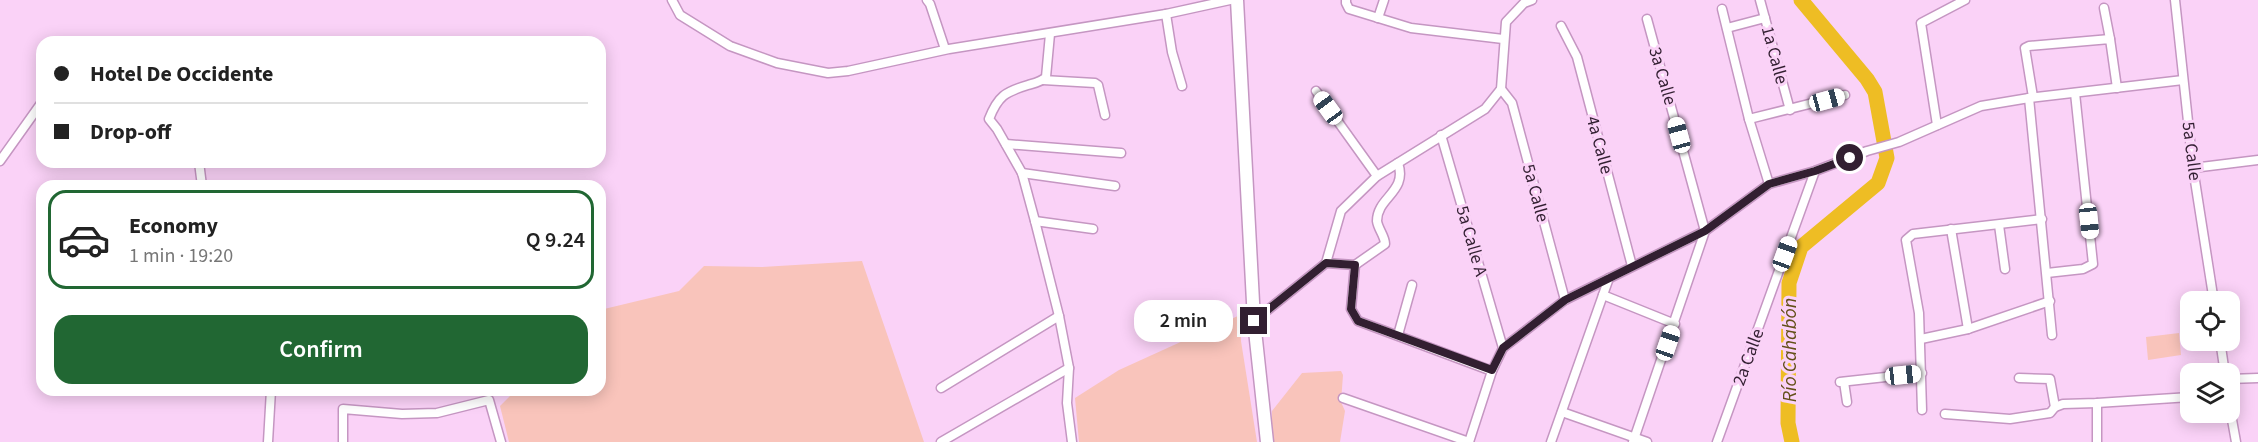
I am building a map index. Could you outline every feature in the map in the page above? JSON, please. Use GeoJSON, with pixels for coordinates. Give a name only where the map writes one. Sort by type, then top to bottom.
{"type":"FeatureCollection","features":[{"type":"Feature","properties":{"kind":"main road"},"geometry":{"type":"LineString","coordinates":[[1236,0],[1254,321],[1267,442]]}},
{"type":"Feature","properties":{"kind":"street"},"geometry":{"type":"LineString","coordinates":[[672,0],[680,15],[730,46],[777,63],[828,73],[848,71],[945,50],[1166,14],[1230,0]]}},
{"type":"Feature","properties":{"kind":"street"},"geometry":{"type":"LineString","coordinates":[[927,0],[945,50]]}},
{"type":"Feature","properties":{"kind":"street"},"geometry":{"type":"LineString","coordinates":[[1346,0],[1349,9],[1411,28],[1503,39]]}},
{"type":"Feature","properties":{"kind":"street"},"geometry":{"type":"LineString","coordinates":[[1378,18],[1384,0]]}},
{"type":"Feature","properties":{"kind":"street"},"geometry":{"type":"LineString","coordinates":[[1254,321],[1326,263],[1330,242],[1341,211],[1377,176],[1485,109],[1501,89],[1506,22],[1524,3],[1532,0]]}},
{"type":"Feature","properties":{"kind":"street","name":"1a Calle"},"geometry":{"type":"LineString","coordinates":[[1760,0],[1790,110]]}},
{"type":"Feature","properties":{"kind":"street"},"geometry":{"type":"LineString","coordinates":[[1937,125],[1920,23],[1965,0]]}},
{"type":"Feature","properties":{"kind":"street","name":"5a Calle"},"geometry":{"type":"LineString","coordinates":[[2175,0],[2193,168],[2212,291]]}},
{"type":"Feature","properties":{"kind":"street"},"geometry":{"type":"LineString","coordinates":[[2104,8],[2117,88]]}},
{"type":"Feature","properties":{"kind":"street"},"geometry":{"type":"LineString","coordinates":[[1722,9],[1749,119],[1769,184]]}},
{"type":"Feature","properties":{"kind":"street"},"geometry":{"type":"LineString","coordinates":[[1166,14],[1172,52],[1182,86]]}},
{"type":"Feature","properties":{"kind":"street"},"geometry":{"type":"LineString","coordinates":[[1727,28],[1765,18]]}},
{"type":"Feature","properties":{"kind":"street","name":"3a Calle"},"geometry":{"type":"LineString","coordinates":[[1647,20],[1705,231]]}},
{"type":"Feature","properties":{"kind":"street","name":"4a Calle"},"geometry":{"type":"LineString","coordinates":[[1561,26],[1577,57],[1632,266]]}},
{"type":"Feature","properties":{"kind":"street"},"geometry":{"type":"LineString","coordinates":[[1043,80],[1048,71],[1050,34]]}},
{"type":"Feature","properties":{"kind":"street"},"geometry":{"type":"LineString","coordinates":[[2052,335],[2026,47],[2110,39]]}},
{"type":"Feature","properties":{"kind":"street"},"geometry":{"type":"LineString","coordinates":[[1072,442],[1067,403],[1069,368],[1059,316],[1035,221],[1022,173],[989,119],[994,106],[1010,91],[1043,80],[1095,83],[1098,85],[1105,115]]}},
{"type":"Feature","properties":{"kind":"street"},"geometry":{"type":"LineString","coordinates":[[1343,398],[1469,442],[1492,370],[1503,348],[1565,300],[1705,231],[1769,184],[1899,142],[1981,106],[2183,80]]}},
{"type":"Feature","properties":{"kind":"street","name":"5a Calle"},"geometry":{"type":"LineString","coordinates":[[1501,89],[1512,103],[1565,300]]}},
{"type":"Feature","properties":{"kind":"street"},"geometry":{"type":"LineString","coordinates":[[1316,91],[1377,176]]}},
{"type":"Feature","properties":{"kind":"street"},"geometry":{"type":"LineString","coordinates":[[2047,273],[2084,269],[2093,264],[2075,93]]}},
{"type":"Feature","properties":{"kind":"street"},"geometry":{"type":"LineString","coordinates":[[1749,119],[1845,95]]}},
{"type":"Feature","properties":{"kind":"street"},"geometry":{"type":"LineString","coordinates":[[0,160],[36,110]]}},
{"type":"Feature","properties":{"kind":"street","name":"5a Calle A"},"geometry":{"type":"LineString","coordinates":[[1441,135],[1503,348]]}},
{"type":"Feature","properties":{"kind":"street"},"geometry":{"type":"LineString","coordinates":[[1006,144],[1121,153]]}},
{"type":"Feature","properties":{"kind":"street"},"geometry":{"type":"LineString","coordinates":[[2193,168],[2258,159]]}},
{"type":"Feature","properties":{"kind":"street"},"geometry":{"type":"LineString","coordinates":[[1326,263],[1355,265],[1385,244],[1377,222],[1380,211],[1402,177],[1398,163]]}},
{"type":"Feature","properties":{"kind":"street","name":"2a Calle"},"geometry":{"type":"LineString","coordinates":[[1717,442],[1815,171]]}},
{"type":"Feature","properties":{"kind":"street"},"geometry":{"type":"LineString","coordinates":[[1022,173],[1114,186]]}},
{"type":"Feature","properties":{"kind":"street"},"geometry":{"type":"LineString","coordinates":[[1922,410],[1919,314],[1906,240],[1913,234],[2042,219]]}},
{"type":"Feature","properties":{"kind":"street"},"geometry":{"type":"LineString","coordinates":[[1035,221],[1094,229]]}},
{"type":"Feature","properties":{"kind":"street"},"geometry":{"type":"LineString","coordinates":[[1999,225],[2005,268]]}},
{"type":"Feature","properties":{"kind":"street"},"geometry":{"type":"LineString","coordinates":[[1951,229],[1968,329]]}},
{"type":"Feature","properties":{"kind":"street"},"geometry":{"type":"LineString","coordinates":[[1634,440],[1705,231]]}},
{"type":"Feature","properties":{"kind":"street"},"geometry":{"type":"LineString","coordinates":[[1355,265],[1351,309],[1358,321],[1492,370]]}},
{"type":"Feature","properties":{"kind":"street"},"geometry":{"type":"LineString","coordinates":[[1551,442],[1609,278]]}},
{"type":"Feature","properties":{"kind":"street"},"geometry":{"type":"LineString","coordinates":[[1398,335],[1412,285]]}},
{"type":"Feature","properties":{"kind":"street"},"geometry":{"type":"LineString","coordinates":[[1603,295],[1675,324]]}},
{"type":"Feature","properties":{"kind":"street"},"geometry":{"type":"LineString","coordinates":[[1921,339],[1968,329],[2050,301]]}},
{"type":"Feature","properties":{"kind":"street"},"geometry":{"type":"LineString","coordinates":[[941,388],[1059,316]]}},
{"type":"Feature","properties":{"kind":"street"},"geometry":{"type":"LineString","coordinates":[[941,442],[1069,368]]}},
{"type":"Feature","properties":{"kind":"street"},"geometry":{"type":"LineString","coordinates":[[1847,402],[1842,382],[1922,373]]}},
{"type":"Feature","properties":{"kind":"street"},"geometry":{"type":"LineString","coordinates":[[2019,378],[2050,379],[2055,407]]}},
{"type":"Feature","properties":{"kind":"street"},"geometry":{"type":"LineString","coordinates":[[2240,379],[2258,378]]}},
{"type":"Feature","properties":{"kind":"street"},"geometry":{"type":"LineString","coordinates":[[268,442],[271,396]]}},
{"type":"Feature","properties":{"kind":"street"},"geometry":{"type":"LineString","coordinates":[[1945,414],[2010,419],[2043,415],[2063,404],[2180,398]]}},
{"type":"Feature","properties":{"kind":"street"},"geometry":{"type":"LineString","coordinates":[[343,442],[343,409],[402,414],[437,413],[489,400],[501,442]]}},
{"type":"Feature","properties":{"kind":"street"},"geometry":{"type":"LineString","coordinates":[[2097,403],[2097,442]]}},
{"type":"Feature","properties":{"kind":"street"},"geometry":{"type":"LineString","coordinates":[[1562,412],[1634,440],[1647,442]]}},
{"type":"Feature","properties":{"kind":"street"},"geometry":{"type":"LineString","coordinates":[[2233,423],[2236,442]]}},
{"type":"Feature","properties":{"kind":"shaded area"},"geometry":{"type":"Polygon","coordinates":[[[862,261],[924,442],[509,442],[500,406],[510,396],[606,396],[606,309],[679,291],[704,266],[762,267],[862,261]]]}},
{"type":"Feature","properties":{"kind":"shaded area"},"geometry":{"type":"Polygon","coordinates":[[[1240,315],[1241,341],[1257,442],[1079,442],[1075,398],[1119,370],[1240,315]]]}},
{"type":"Feature","properties":{"kind":"shaded area"},"geometry":{"type":"Polygon","coordinates":[[[2179,333],[2181,355],[2148,360],[2146,337],[2179,333]]]}},
{"type":"Feature","properties":{"kind":"shaded area"},"geometry":{"type":"Polygon","coordinates":[[[1341,371],[1343,375],[1341,402],[1345,411],[1340,442],[1272,442],[1272,411],[1302,373],[1341,371]]]}},
{"type":"Feature","properties":{"kind":"waterway","name":"Río Cahabón"},"geometry":{"type":"LineString","coordinates":[[1792,442],[1788,423],[1789,283],[1801,247],[1878,183],[1887,158],[1875,92],[1867,79],[1801,0]]}},
{"type":"Feature","properties":{"kind":"route"},"geometry":{"type":"LineString","coordinates":[[1254,321],[1326,263],[1355,265],[1351,309],[1358,321],[1492,370],[1503,348],[1565,300],[1705,231],[1769,184],[1850,158]]}}]}
